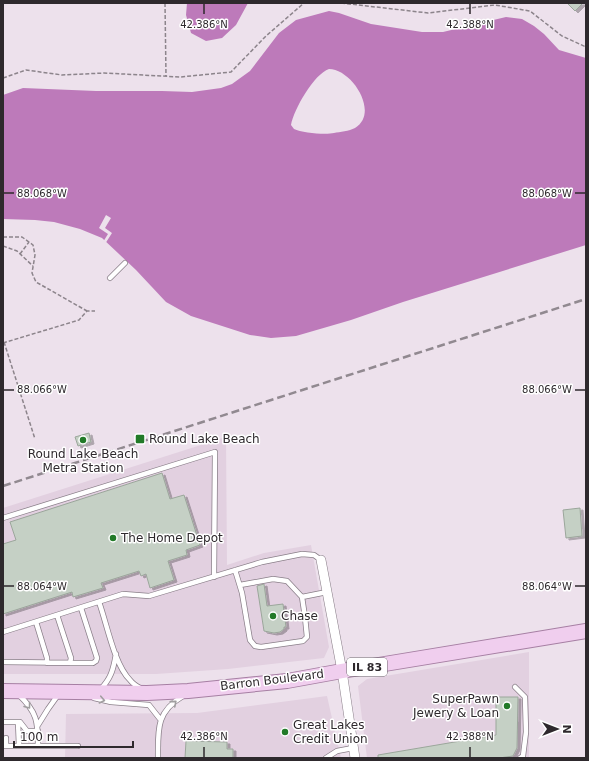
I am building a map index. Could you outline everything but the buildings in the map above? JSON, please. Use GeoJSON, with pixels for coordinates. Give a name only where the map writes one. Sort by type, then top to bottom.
{"type":"FeatureCollection","features":[{"type":"Feature","properties":{"kind":"main road","name":"Barron Boulevard"},"geometry":{"type":"LineString","coordinates":[[8,691],[147,693],[288,681],[586,631]]}},
{"type":"Feature","properties":{"kind":"street"},"geometry":{"type":"LineString","coordinates":[[321,560],[342,671],[355,758]]}},
{"type":"Feature","properties":{"kind":"lane"},"geometry":{"type":"LineString","coordinates":[[110,278],[126,263]]}},
{"type":"Feature","properties":{"kind":"lane"},"geometry":{"type":"LineString","coordinates":[[3,518],[215,452],[214,577]]}},
{"type":"Feature","properties":{"kind":"lane"},"geometry":{"type":"LineString","coordinates":[[3,632],[124,594],[149,596],[262,562],[302,554],[314,555],[321,560]]}},
{"type":"Feature","properties":{"kind":"lane"},"geometry":{"type":"LineString","coordinates":[[235,570],[240,585],[250,640],[255,646],[261,647],[303,641],[307,637],[302,597],[288,581],[273,579],[240,585]]}},
{"type":"Feature","properties":{"kind":"lane"},"geometry":{"type":"LineString","coordinates":[[302,597],[327,592]]}},
{"type":"Feature","properties":{"kind":"lane"},"geometry":{"type":"LineString","coordinates":[[99,602],[116,654],[124,673],[130,681],[147,693]]}},
{"type":"Feature","properties":{"kind":"lane"},"geometry":{"type":"LineString","coordinates":[[3,662],[93,663],[97,658],[81,608]]}},
{"type":"Feature","properties":{"kind":"lane"},"geometry":{"type":"LineString","coordinates":[[57,615],[71,658],[70,663]]}},
{"type":"Feature","properties":{"kind":"lane"},"geometry":{"type":"LineString","coordinates":[[36,622],[47,658],[47,663]]}},
{"type":"Feature","properties":{"kind":"lane"},"geometry":{"type":"LineString","coordinates":[[97,693],[107,683],[113,671],[116,654]]}},
{"type":"Feature","properties":{"kind":"lane"},"geometry":{"type":"LineString","coordinates":[[515,687],[525,697],[526,732],[523,756],[520,758]]}},
{"type":"Feature","properties":{"kind":"lane"},"geometry":{"type":"LineString","coordinates":[[158,758],[160,719],[172,703],[192,690]]}},
{"type":"Feature","properties":{"kind":"lane"},"geometry":{"type":"LineString","coordinates":[[8,691],[20,696],[34,714],[38,725],[38,745]]}},
{"type":"Feature","properties":{"kind":"lane"},"geometry":{"type":"LineString","coordinates":[[38,725],[48,709],[62,692],[111,702],[150,705],[160,719]]}},
{"type":"Feature","properties":{"kind":"lane"},"geometry":{"type":"LineString","coordinates":[[6,728],[4,722],[20,722],[27,731],[38,731]]}},
{"type":"Feature","properties":{"kind":"lane"},"geometry":{"type":"LineString","coordinates":[[18,722],[19,746]]}},
{"type":"Feature","properties":{"kind":"lane"},"geometry":{"type":"LineString","coordinates":[[6,738],[4,746],[78,746]]}},
{"type":"Feature","properties":{"kind":"lane"},"geometry":{"type":"LineString","coordinates":[[326,758],[337,751],[353,748]]}},
{"type":"Feature","properties":{"kind":"path"},"geometry":{"type":"LineString","coordinates":[[165,3],[166,76]]}},
{"type":"Feature","properties":{"kind":"path"},"geometry":{"type":"LineString","coordinates":[[3,78],[26,70],[62,75],[104,73],[180,77],[231,72],[266,36],[304,3]]}},
{"type":"Feature","properties":{"kind":"path"},"geometry":{"type":"LineString","coordinates":[[341,3],[428,13],[495,5],[530,11],[562,36],[586,47]]}},
{"type":"Feature","properties":{"kind":"path"},"geometry":{"type":"LineString","coordinates":[[3,237],[22,237],[33,245],[35,255],[32,273],[36,282],[87,310],[95,311]]}},
{"type":"Feature","properties":{"kind":"path"},"geometry":{"type":"LineString","coordinates":[[20,254],[29,242]]}},
{"type":"Feature","properties":{"kind":"path"},"geometry":{"type":"LineString","coordinates":[[3,246],[17,251],[33,266]]}},
{"type":"Feature","properties":{"kind":"path"},"geometry":{"type":"LineString","coordinates":[[34,438],[3,343],[79,320],[87,310]]}},
{"type":"Feature","properties":{"kind":"shaded area"},"geometry":{"type":"Polygon","coordinates":[[[187,3],[248,3],[236,25],[222,38],[206,41],[191,33],[186,15],[187,3]]]}},
{"type":"Feature","properties":{"kind":"shaded area"},"geometry":{"type":"Polygon","coordinates":[[[329,11],[371,24],[422,32],[443,32],[506,17],[522,19],[544,34],[559,50],[586,58],[586,245],[403,302],[351,320],[296,336],[271,338],[250,335],[191,316],[166,302],[136,270],[102,238],[80,229],[54,222],[3,219],[3,95],[23,88],[96,91],[192,92],[221,88],[232,84],[250,71],[279,33],[296,20],[329,11]],[[329,69],[323,72],[311,85],[296,110],[291,125],[294,129],[308,133],[330,134],[353,129],[362,121],[365,112],[364,103],[360,93],[346,76],[338,71],[329,69]]]}},
{"type":"Feature","properties":{"kind":"shaded area"},"geometry":{"type":"Polygon","coordinates":[[[226,437],[227,565],[264,553],[311,545],[329,647],[324,658],[228,669],[156,674],[3,674],[3,508],[226,437]]]}},
{"type":"Feature","properties":{"kind":"shaded area"},"geometry":{"type":"Polygon","coordinates":[[[529,652],[529,758],[367,758],[358,686],[367,679],[529,652]]]}},
{"type":"Feature","properties":{"kind":"shaded area"},"geometry":{"type":"Polygon","coordinates":[[[327,696],[341,758],[65,758],[66,714],[197,713],[327,696]]]}},
{"type":"Feature","properties":{"kind":"pier"},"geometry":{"type":"Polygon","coordinates":[[[106,215],[111,218],[105,228],[112,233],[105,244],[103,242],[108,234],[99,228],[106,215]]]}},
{"type":"Feature","properties":{"kind":"railway"},"geometry":{"type":"LineString","coordinates":[[3,486],[586,299]]}},
{"type":"Feature","properties":{"kind":"place","name":"Round Lake Beach"},"geometry":{"type":"Point","coordinates":[140,439]}},
{"type":"Feature","properties":{"kind":"place","name":"Round Lake Beach Metra Station"},"geometry":{"type":"Point","coordinates":[83,440]}},
{"type":"Feature","properties":{"kind":"place","name":"The Home Depot"},"geometry":{"type":"Point","coordinates":[113,538]}},
{"type":"Feature","properties":{"kind":"place","name":"Chase"},"geometry":{"type":"Point","coordinates":[273,616]}},
{"type":"Feature","properties":{"kind":"place","name":"SuperPawn Jewery & Loan"},"geometry":{"type":"Point","coordinates":[507,706]}},
{"type":"Feature","properties":{"kind":"place","name":"Great Lakes Credit Union"},"geometry":{"type":"Point","coordinates":[285,732]}}]}
